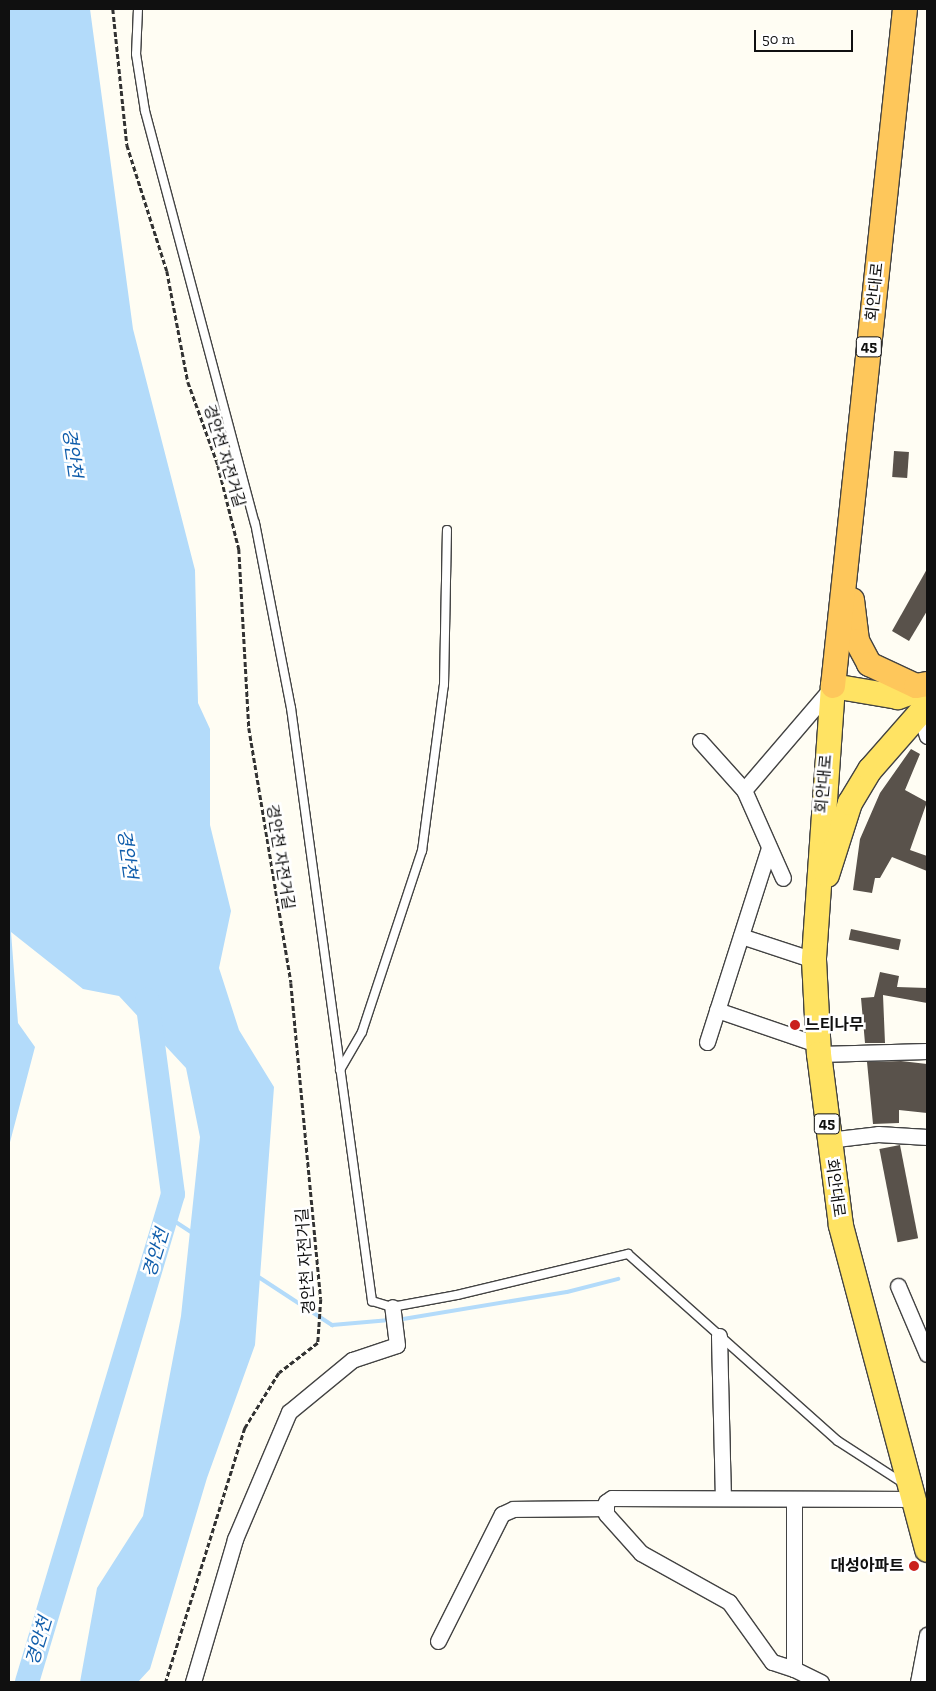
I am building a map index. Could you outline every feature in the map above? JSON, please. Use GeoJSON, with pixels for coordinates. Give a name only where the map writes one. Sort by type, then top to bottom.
{"type":"FeatureCollection","features":[{"type":"Feature","properties":{"kind":"highway","name":"회안대로"},"geometry":{"type":"LineString","coordinates":[[833,686],[905,9]]}},
{"type":"Feature","properties":{"kind":"highway"},"geometry":{"type":"LineString","coordinates":[[847,565],[857,641],[869,664],[916,686],[927,685]]}},
{"type":"Feature","properties":{"kind":"main road"},"geometry":{"type":"LineString","coordinates":[[833,686],[898,697],[927,685]]}},
{"type":"Feature","properties":{"kind":"main road","name":"회안대로"},"geometry":{"type":"LineString","coordinates":[[833,686],[814,960],[819,1049],[828,1140],[841,1226],[910,1493],[923,1526],[927,1550]]}},
{"type":"Feature","properties":{"kind":"main road"},"geometry":{"type":"LineString","coordinates":[[817,905],[850,803],[870,770],[924,709]]}},
{"type":"Feature","properties":{"kind":"street"},"geometry":{"type":"LineString","coordinates":[[744,790],[833,686]]}},
{"type":"Feature","properties":{"kind":"street"},"geometry":{"type":"LineString","coordinates":[[924,709],[927,736]]}},
{"type":"Feature","properties":{"kind":"street"},"geometry":{"type":"LineString","coordinates":[[700,741],[744,790],[783,878]]}},
{"type":"Feature","properties":{"kind":"street"},"geometry":{"type":"LineString","coordinates":[[707,1042],[769,848]]}},
{"type":"Feature","properties":{"kind":"street"},"geometry":{"type":"LineString","coordinates":[[741,936],[814,960]]}},
{"type":"Feature","properties":{"kind":"street"},"geometry":{"type":"LineString","coordinates":[[717,1010],[819,1049],[927,1050]]}},
{"type":"Feature","properties":{"kind":"street"},"geometry":{"type":"LineString","coordinates":[[828,1140],[878,1134],[927,1137]]}},
{"type":"Feature","properties":{"kind":"street"},"geometry":{"type":"LineString","coordinates":[[898,1286],[927,1354]]}},
{"type":"Feature","properties":{"kind":"street"},"geometry":{"type":"LineString","coordinates":[[193,1682],[235,1538],[289,1412],[352,1360],[397,1345],[392,1309]]}},
{"type":"Feature","properties":{"kind":"street"},"geometry":{"type":"LineString","coordinates":[[719,1336],[723,1498]]}},
{"type":"Feature","properties":{"kind":"street"},"geometry":{"type":"LineString","coordinates":[[606,1508],[612,1498],[794,1498],[910,1493]]}},
{"type":"Feature","properties":{"kind":"street"},"geometry":{"type":"LineString","coordinates":[[794,1498],[794,1669]]}},
{"type":"Feature","properties":{"kind":"street"},"geometry":{"type":"LineString","coordinates":[[438,1641],[502,1514],[513,1510],[606,1508]]}},
{"type":"Feature","properties":{"kind":"street"},"geometry":{"type":"LineString","coordinates":[[606,1508],[616,1528],[640,1553],[729,1602],[772,1662],[794,1669],[821,1682]]}},
{"type":"Feature","properties":{"kind":"street"},"geometry":{"type":"LineString","coordinates":[[918,1682],[925,1656],[927,1635]]}},
{"type":"Feature","properties":{"kind":"lane"},"geometry":{"type":"LineString","coordinates":[[138,9],[136,54],[145,111],[255,523],[291,708],[372,1301],[392,1309],[628,1254],[838,1441],[910,1493]]}},
{"type":"Feature","properties":{"kind":"lane"},"geometry":{"type":"LineString","coordinates":[[340,1070],[362,1032],[422,851],[444,685],[447,530]]}},
{"type":"Feature","properties":{"kind":"path","name":"경안천 자전거길"},"geometry":{"type":"LineString","coordinates":[[113,9],[127,145],[166,270],[188,382],[218,465],[239,549],[249,728],[291,983],[321,1299],[321,1335],[310,1351],[279,1373],[245,1428],[166,1682]]}},
{"type":"Feature","properties":{"kind":"water"},"geometry":{"type":"Polygon","coordinates":[[[9,9],[90,9],[133,329],[195,570],[198,703],[210,729],[210,825],[231,911],[219,968],[239,1030],[274,1087],[255,1345],[207,1478],[150,1669],[138,1682],[80,1682],[97,1588],[143,1516],[181,1316],[200,1137],[186,1068],[119,996],[83,989],[11,932],[18,1023],[35,1047],[9,1146],[9,9]]]}},
{"type":"Feature","properties":{"kind":"building"},"geometry":{"type":"Polygon","coordinates":[[[894,451],[909,452],[907,478],[892,477],[894,451]]]}},
{"type":"Feature","properties":{"kind":"building"},"geometry":{"type":"Polygon","coordinates":[[[927,569],[927,611],[909,641],[892,631],[927,569]]]}},
{"type":"Feature","properties":{"kind":"building"},"geometry":{"type":"Polygon","coordinates":[[[911,749],[920,754],[905,790],[927,802],[910,850],[927,856],[927,871],[892,857],[880,878],[875,878],[872,893],[853,890],[860,839],[880,793],[911,749]]]}},
{"type":"Feature","properties":{"kind":"building"},"geometry":{"type":"Polygon","coordinates":[[[851,929],[901,940],[899,950],[849,940],[851,929]]]}},
{"type":"Feature","properties":{"kind":"building"},"geometry":{"type":"Polygon","coordinates":[[[880,972],[899,976],[897,987],[927,988],[927,1003],[883,995],[885,1043],[865,1043],[861,998],[874,997],[880,972]]]}},
{"type":"Feature","properties":{"kind":"building"},"geometry":{"type":"Polygon","coordinates":[[[901,1061],[927,1064],[927,1113],[899,1110],[899,1123],[873,1124],[867,1062],[901,1061]]]}},
{"type":"Feature","properties":{"kind":"building"},"geometry":{"type":"Polygon","coordinates":[[[900,1145],[918,1238],[898,1242],[879,1149],[900,1145]]]}},
{"type":"Feature","properties":{"kind":"waterway","name":"경안천"},"geometry":{"type":"LineString","coordinates":[[27,1682],[173,1194],[147,1000]]}},
{"type":"Feature","properties":{"kind":"waterway"},"geometry":{"type":"LineString","coordinates":[[168,1217],[191,1232]]}},
{"type":"Feature","properties":{"kind":"waterway"},"geometry":{"type":"LineString","coordinates":[[257,1276],[332,1325],[390,1320]]}},
{"type":"Feature","properties":{"kind":"waterway"},"geometry":{"type":"LineString","coordinates":[[397,1320],[567,1292],[618,1279]]}},
{"type":"Feature","properties":{"kind":"place","name":"느티나무"},"geometry":{"type":"Point","coordinates":[795,1025]}},
{"type":"Feature","properties":{"kind":"place","name":"대성아파트"},"geometry":{"type":"Point","coordinates":[914,1566]}}]}
